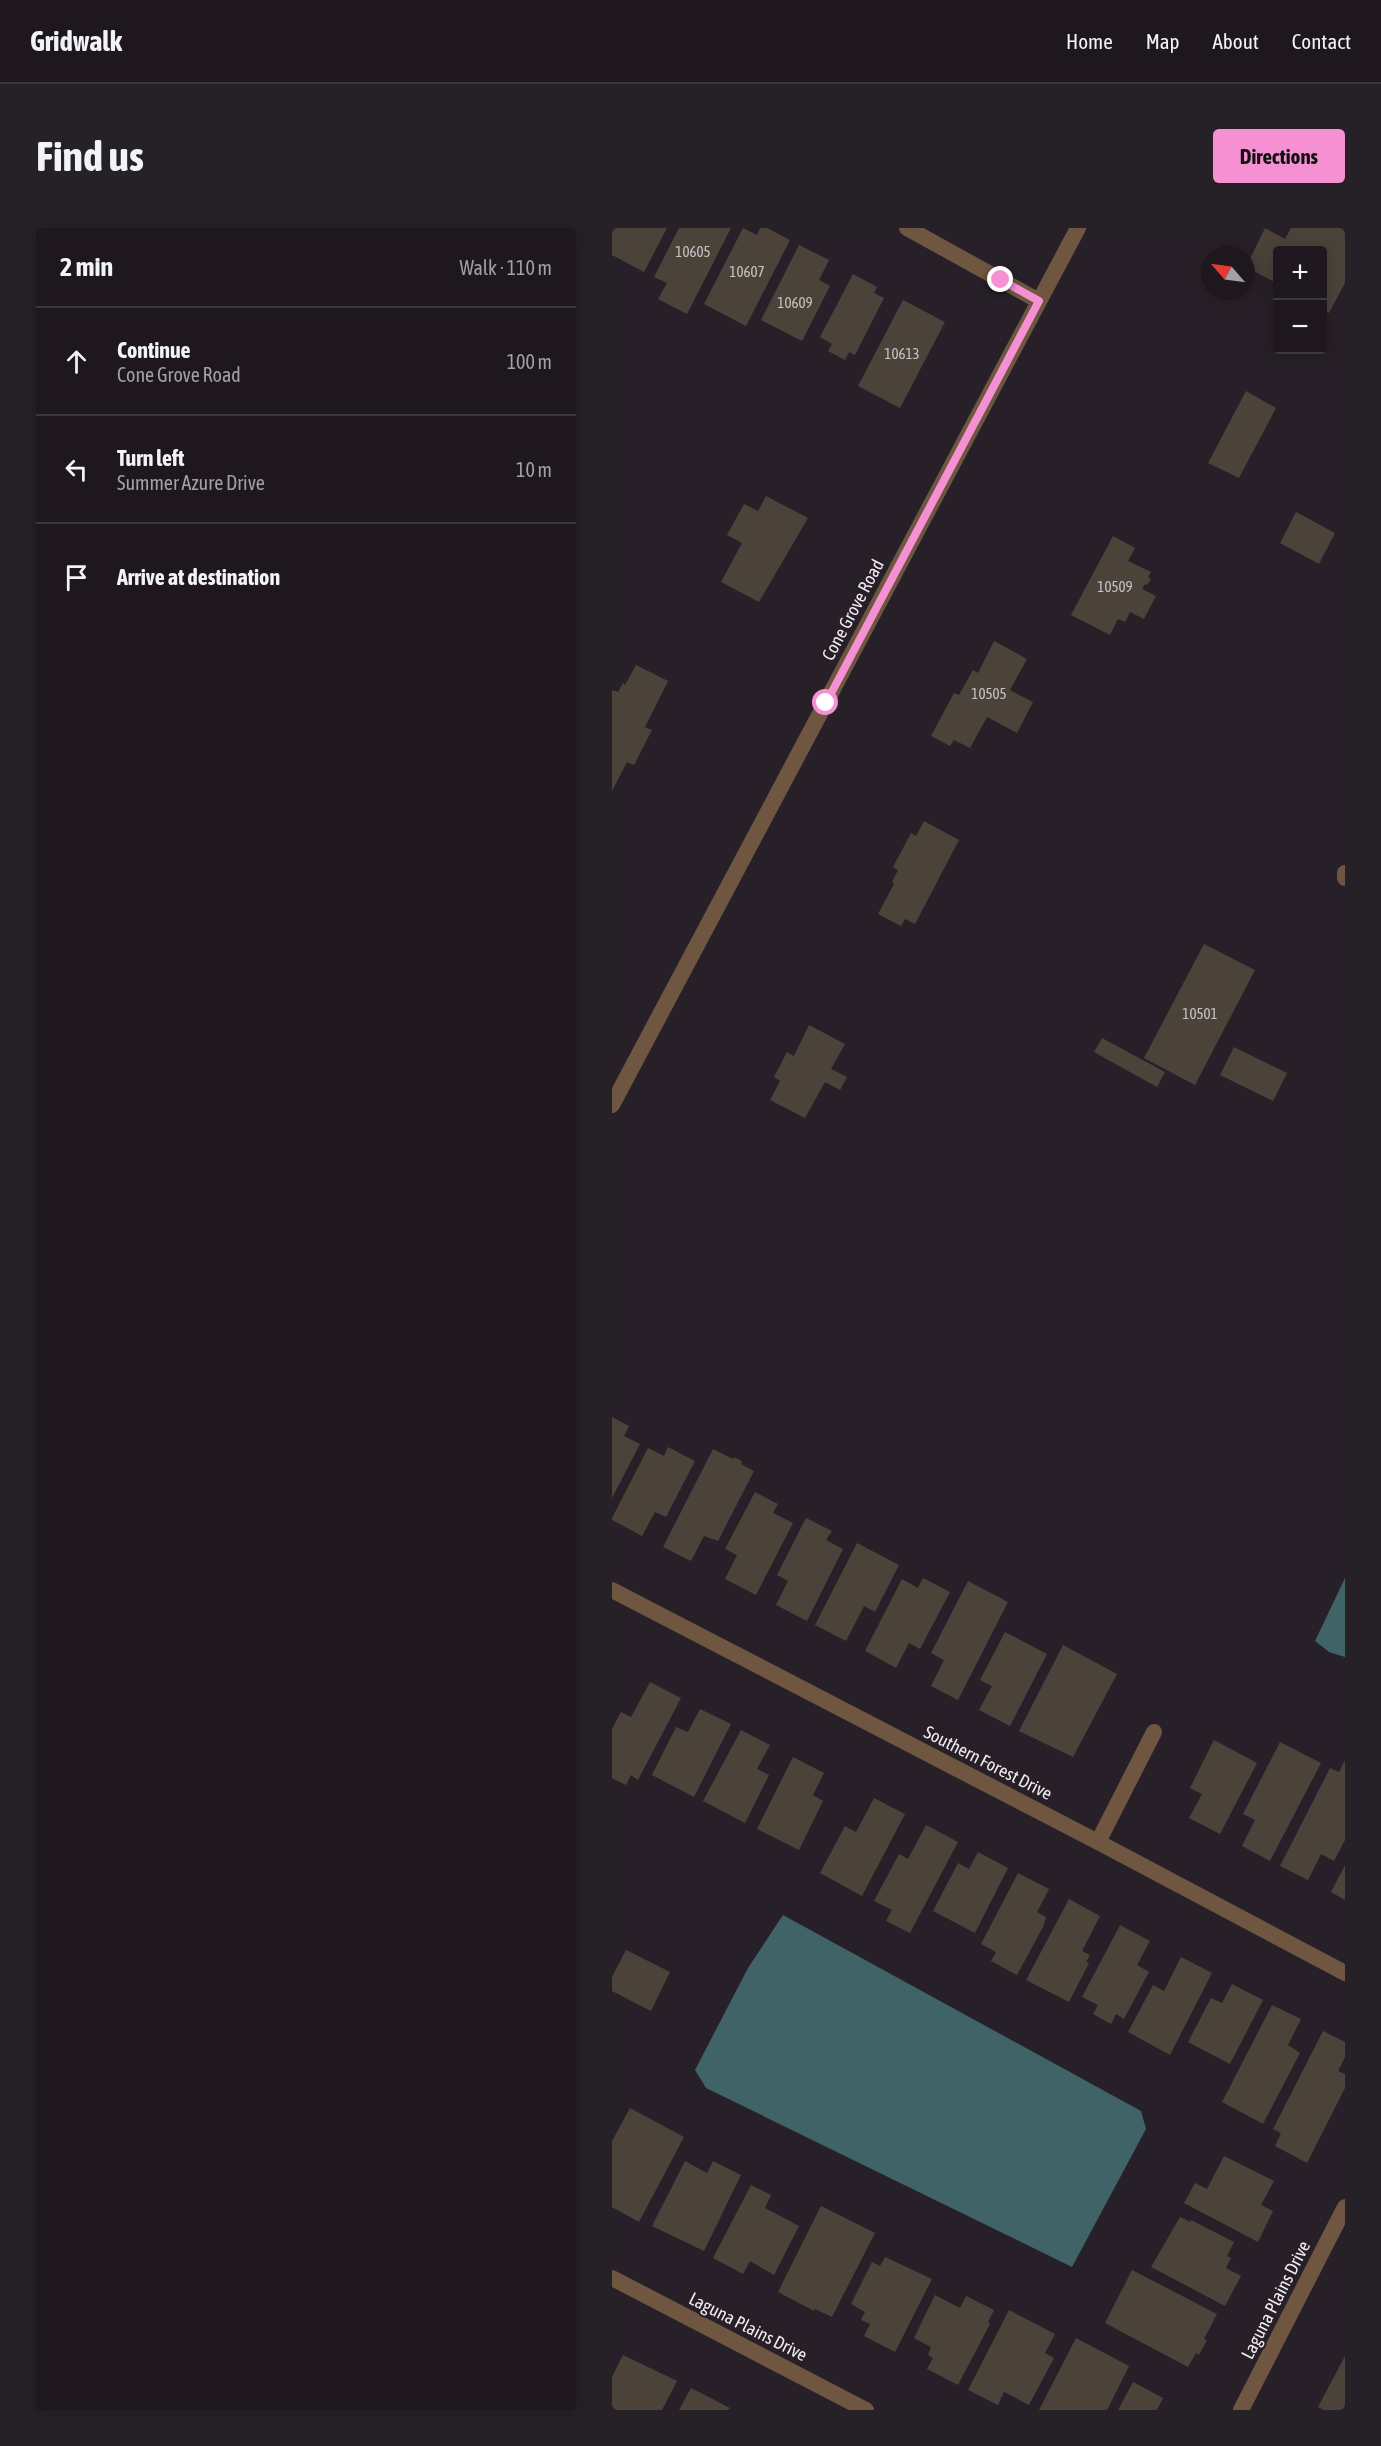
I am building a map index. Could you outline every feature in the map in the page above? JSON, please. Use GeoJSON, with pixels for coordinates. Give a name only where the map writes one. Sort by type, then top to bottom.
{"type":"FeatureCollection","features":[{"type":"Feature","properties":{"kind":"street"},"geometry":{"type":"LineString","coordinates":[[907,228],[1039,301]]}},
{"type":"Feature","properties":{"kind":"street","name":"Cone Grove Road"},"geometry":{"type":"LineString","coordinates":[[612,1105],[1078,228]]}},
{"type":"Feature","properties":{"kind":"street"},"geometry":{"type":"LineString","coordinates":[[1345,873],[1345,878]]}},
{"type":"Feature","properties":{"kind":"street","name":"Southern Forest Drive"},"geometry":{"type":"LineString","coordinates":[[612,1590],[1345,1973]]}},
{"type":"Feature","properties":{"kind":"street"},"geometry":{"type":"LineString","coordinates":[[1098,1842],[1154,1732]]}},
{"type":"Feature","properties":{"kind":"street","name":"Laguna Plains Drive"},"geometry":{"type":"LineString","coordinates":[[1241,2410],[1345,2207]]}},
{"type":"Feature","properties":{"kind":"street","name":"Laguna Plains Drive"},"geometry":{"type":"LineString","coordinates":[[612,2278],[866,2410]]}},
{"type":"Feature","properties":{"kind":"water"},"geometry":{"type":"Polygon","coordinates":[[[1345,1578],[1345,1657],[1329,1652],[1315,1641],[1345,1578]]]}},
{"type":"Feature","properties":{"kind":"water"},"geometry":{"type":"Polygon","coordinates":[[[783,1915],[1141,2111],[1146,2129],[1072,2267],[706,2088],[695,2070],[748,1968],[783,1915]]]}},
{"type":"Feature","properties":{"kind":"building"},"geometry":{"type":"Polygon","coordinates":[[[614,228],[667,228],[644,272],[612,255],[614,228]]]}},
{"type":"Feature","properties":{"kind":"building"},"geometry":{"type":"Polygon","coordinates":[[[679,228],[731,228],[687,314],[658,299],[667,283],[654,277],[679,228]]]}},
{"type":"Feature","properties":{"kind":"building"},"geometry":{"type":"Polygon","coordinates":[[[743,228],[757,235],[760,228],[767,228],[790,240],[746,326],[704,304],[743,228]]]}},
{"type":"Feature","properties":{"kind":"building"},"geometry":{"type":"Polygon","coordinates":[[[1265,228],[1285,239],[1291,228],[1345,228],[1345,283],[1329,313],[1327,312],[1327,246],[1273,246],[1273,281],[1255,272],[1255,249],[1265,228]]]}},
{"type":"Feature","properties":{"kind":"building"},"geometry":{"type":"Polygon","coordinates":[[[799,245],[829,260],[819,280],[830,286],[802,341],[761,320],[799,245]]]}},
{"type":"Feature","properties":{"kind":"building"},"geometry":{"type":"Polygon","coordinates":[[[853,274],[877,287],[874,293],[884,298],[855,355],[849,352],[845,360],[828,351],[832,344],[820,337],[853,274]]]}},
{"type":"Feature","properties":{"kind":"building"},"geometry":{"type":"Polygon","coordinates":[[[903,300],[945,322],[900,408],[858,386],[903,300]]]}},
{"type":"Feature","properties":{"kind":"building"},"geometry":{"type":"Polygon","coordinates":[[[1246,391],[1276,408],[1239,478],[1208,463],[1246,391]]]}},
{"type":"Feature","properties":{"kind":"building"},"geometry":{"type":"Polygon","coordinates":[[[766,496],[808,518],[759,602],[721,582],[742,543],[727,535],[744,504],[758,511],[766,496]]]}},
{"type":"Feature","properties":{"kind":"building"},"geometry":{"type":"Polygon","coordinates":[[[1296,512],[1335,533],[1319,564],[1280,543],[1296,512]]]}},
{"type":"Feature","properties":{"kind":"building"},"geometry":{"type":"Polygon","coordinates":[[[1113,536],[1135,548],[1128,561],[1151,572],[1148,577],[1151,579],[1142,589],[1156,596],[1144,619],[1130,612],[1125,622],[1118,619],[1110,635],[1071,615],[1113,536]]]}},
{"type":"Feature","properties":{"kind":"building"},"geometry":{"type":"Polygon","coordinates":[[[994,641],[1027,659],[1010,690],[1033,702],[1017,733],[987,717],[970,748],[954,740],[950,746],[931,736],[954,693],[959,695],[973,670],[978,673],[994,641]]]}},
{"type":"Feature","properties":{"kind":"building"},"geometry":{"type":"Polygon","coordinates":[[[636,665],[668,681],[645,727],[652,730],[634,765],[627,762],[612,791],[612,690],[618,692],[623,683],[625,685],[636,665]]]}},
{"type":"Feature","properties":{"kind":"building"},"geometry":{"type":"Polygon","coordinates":[[[924,821],[959,840],[915,924],[905,919],[901,926],[878,914],[894,884],[892,882],[898,870],[893,867],[911,833],[916,836],[924,821]]]}},
{"type":"Feature","properties":{"kind":"building"},"geometry":{"type":"Polygon","coordinates":[[[1204,944],[1255,970],[1195,1085],[1144,1058],[1204,944]]]}},
{"type":"Feature","properties":{"kind":"building"},"geometry":{"type":"Polygon","coordinates":[[[809,1025],[845,1044],[831,1069],[847,1077],[840,1090],[825,1082],[805,1118],[770,1100],[780,1081],[774,1077],[787,1052],[794,1056],[809,1025]]]}},
{"type":"Feature","properties":{"kind":"building"},"geometry":{"type":"Polygon","coordinates":[[[1102,1038],[1165,1072],[1157,1087],[1094,1052],[1102,1038]]]}},
{"type":"Feature","properties":{"kind":"building"},"geometry":{"type":"Polygon","coordinates":[[[1234,1047],[1287,1073],[1273,1101],[1220,1075],[1234,1047]]]}},
{"type":"Feature","properties":{"kind":"building"},"geometry":{"type":"Polygon","coordinates":[[[612,1417],[629,1426],[624,1436],[640,1444],[612,1498],[612,1417]]]}},
{"type":"Feature","properties":{"kind":"building"},"geometry":{"type":"Polygon","coordinates":[[[668,1447],[695,1461],[666,1517],[655,1512],[642,1536],[612,1518],[648,1448],[664,1456],[668,1447]]]}},
{"type":"Feature","properties":{"kind":"building"},"geometry":{"type":"Polygon","coordinates":[[[713,1449],[742,1461],[741,1464],[754,1471],[718,1541],[704,1536],[691,1561],[663,1547],[713,1449]]]}},
{"type":"Feature","properties":{"kind":"building"},"geometry":{"type":"Polygon","coordinates":[[[755,1492],[778,1504],[773,1513],[793,1523],[756,1595],[725,1579],[737,1555],[725,1549],[755,1492]]]}},
{"type":"Feature","properties":{"kind":"building"},"geometry":{"type":"Polygon","coordinates":[[[806,1518],[832,1531],[826,1540],[843,1549],[807,1621],[776,1605],[788,1581],[777,1575],[806,1518]]]}},
{"type":"Feature","properties":{"kind":"building"},"geometry":{"type":"Polygon","coordinates":[[[857,1543],[899,1565],[875,1612],[864,1606],[846,1641],[815,1625],[857,1543]]]}},
{"type":"Feature","properties":{"kind":"building"},"geometry":{"type":"Polygon","coordinates":[[[923,1578],[950,1592],[920,1649],[909,1643],[896,1668],[865,1651],[902,1579],[918,1588],[923,1578]]]}},
{"type":"Feature","properties":{"kind":"building"},"geometry":{"type":"Polygon","coordinates":[[[968,1581],[1008,1602],[958,1700],[931,1686],[944,1660],[931,1653],[968,1581]]]}},
{"type":"Feature","properties":{"kind":"building"},"geometry":{"type":"Polygon","coordinates":[[[1005,1632],[1047,1654],[1010,1726],[979,1710],[992,1686],[980,1680],[1005,1632]]]}},
{"type":"Feature","properties":{"kind":"building"},"geometry":{"type":"Polygon","coordinates":[[[1063,1645],[1117,1674],[1073,1757],[1019,1731],[1063,1645]]]}},
{"type":"Feature","properties":{"kind":"building"},"geometry":{"type":"Polygon","coordinates":[[[650,1682],[681,1698],[638,1780],[631,1775],[626,1785],[612,1778],[612,1729],[621,1712],[631,1717],[650,1682]]]}},
{"type":"Feature","properties":{"kind":"building"},"geometry":{"type":"Polygon","coordinates":[[[700,1709],[731,1724],[694,1797],[652,1775],[676,1727],[688,1732],[700,1709]]]}},
{"type":"Feature","properties":{"kind":"building"},"geometry":{"type":"Polygon","coordinates":[[[741,1730],[770,1745],[757,1769],[769,1775],[745,1823],[703,1801],[741,1730]]]}},
{"type":"Feature","properties":{"kind":"building"},"geometry":{"type":"Polygon","coordinates":[[[1214,1740],[1257,1763],[1220,1834],[1189,1818],[1202,1794],[1190,1788],[1214,1740]]]}},
{"type":"Feature","properties":{"kind":"building"},"geometry":{"type":"Polygon","coordinates":[[[1280,1742],[1321,1763],[1270,1861],[1242,1846],[1255,1820],[1243,1814],[1280,1742]]]}},
{"type":"Feature","properties":{"kind":"building"},"geometry":{"type":"Polygon","coordinates":[[[793,1757],[824,1773],[813,1795],[823,1801],[799,1850],[757,1829],[793,1757]]]}},
{"type":"Feature","properties":{"kind":"building"},"geometry":{"type":"Polygon","coordinates":[[[1345,1760],[1345,1840],[1334,1861],[1321,1854],[1308,1880],[1280,1866],[1330,1768],[1339,1772],[1345,1760]]]}},
{"type":"Feature","properties":{"kind":"building"},"geometry":{"type":"Polygon","coordinates":[[[874,1798],[905,1814],[862,1896],[820,1873],[845,1826],[856,1832],[874,1798]]]}},
{"type":"Feature","properties":{"kind":"building"},"geometry":{"type":"Polygon","coordinates":[[[926,1825],[958,1842],[910,1933],[886,1921],[892,1910],[874,1901],[899,1854],[908,1859],[926,1825]]]}},
{"type":"Feature","properties":{"kind":"building"},"geometry":{"type":"Polygon","coordinates":[[[978,1852],[1008,1868],[975,1933],[933,1911],[958,1863],[969,1869],[978,1852]]]}},
{"type":"Feature","properties":{"kind":"building"},"geometry":{"type":"Polygon","coordinates":[[[1345,1865],[1345,1900],[1331,1892],[1345,1865]]]}},
{"type":"Feature","properties":{"kind":"building"},"geometry":{"type":"Polygon","coordinates":[[[1018,1873],[1049,1889],[1037,1912],[1046,1917],[1044,1925],[1017,1975],[991,1961],[996,1952],[981,1944],[1018,1873]]]}},
{"type":"Feature","properties":{"kind":"building"},"geometry":{"type":"Polygon","coordinates":[[[1069,1899],[1100,1916],[1082,1951],[1090,1955],[1086,1962],[1089,1963],[1069,2002],[1026,1980],[1069,1899]]]}},
{"type":"Feature","properties":{"kind":"building"},"geometry":{"type":"Polygon","coordinates":[[[1120,1925],[1150,1941],[1137,1965],[1149,1972],[1124,2019],[1116,2014],[1111,2024],[1093,2014],[1098,2005],[1082,1997],[1120,1925]]]}},
{"type":"Feature","properties":{"kind":"building"},"geometry":{"type":"Polygon","coordinates":[[[626,1950],[670,1972],[651,2011],[612,1991],[612,1977],[626,1950]]]}},
{"type":"Feature","properties":{"kind":"building"},"geometry":{"type":"Polygon","coordinates":[[[1181,1957],[1212,1973],[1170,2055],[1128,2032],[1153,1985],[1164,1991],[1181,1957]]]}},
{"type":"Feature","properties":{"kind":"building"},"geometry":{"type":"Polygon","coordinates":[[[1232,1984],[1263,2000],[1230,2064],[1188,2042],[1211,1998],[1222,2003],[1232,1984]]]}},
{"type":"Feature","properties":{"kind":"building"},"geometry":{"type":"Polygon","coordinates":[[[1272,2005],[1301,2019],[1288,2045],[1300,2053],[1263,2124],[1222,2102],[1272,2005]]]}},
{"type":"Feature","properties":{"kind":"building"},"geometry":{"type":"Polygon","coordinates":[[[1323,2031],[1345,2042],[1345,2057],[1338,2071],[1345,2074],[1345,2088],[1307,2163],[1275,2146],[1281,2133],[1273,2129],[1323,2031]]]}},
{"type":"Feature","properties":{"kind":"building"},"geometry":{"type":"Polygon","coordinates":[[[630,2108],[684,2137],[639,2222],[612,2207],[612,2141],[630,2108]]]}},
{"type":"Feature","properties":{"kind":"building"},"geometry":{"type":"Polygon","coordinates":[[[1224,2156],[1274,2181],[1261,2205],[1273,2211],[1258,2242],[1184,2203],[1195,2183],[1207,2189],[1224,2156]]]}},
{"type":"Feature","properties":{"kind":"building"},"geometry":{"type":"Polygon","coordinates":[[[685,2161],[707,2173],[713,2161],[741,2175],[704,2251],[652,2226],[685,2161]]]}},
{"type":"Feature","properties":{"kind":"building"},"geometry":{"type":"Polygon","coordinates":[[[751,2185],[771,2195],[765,2208],[799,2226],[774,2275],[750,2261],[743,2274],[713,2258],[751,2185]]]}},
{"type":"Feature","properties":{"kind":"building"},"geometry":{"type":"Polygon","coordinates":[[[821,2206],[875,2233],[832,2317],[815,2309],[814,2311],[778,2292],[821,2206]]]}},
{"type":"Feature","properties":{"kind":"building"},"geometry":{"type":"Polygon","coordinates":[[[1180,2217],[1190,2222],[1191,2220],[1234,2242],[1227,2256],[1231,2258],[1226,2268],[1241,2276],[1225,2306],[1151,2267],[1180,2217]]]}},
{"type":"Feature","properties":{"kind":"building"},"geometry":{"type":"Polygon","coordinates":[[[885,2257],[932,2279],[895,2352],[864,2336],[870,2324],[861,2320],[865,2312],[851,2304],[872,2262],[880,2266],[885,2257]]]}},
{"type":"Feature","properties":{"kind":"building"},"geometry":{"type":"Polygon","coordinates":[[[1132,2270],[1217,2314],[1204,2339],[1207,2340],[1199,2355],[1196,2353],[1188,2367],[1105,2323],[1132,2270]]]}},
{"type":"Feature","properties":{"kind":"building"},"geometry":{"type":"Polygon","coordinates":[[[935,2295],[960,2308],[966,2296],[994,2310],[988,2322],[990,2324],[958,2385],[927,2369],[933,2358],[928,2355],[931,2347],[914,2338],[935,2295]]]}},
{"type":"Feature","properties":{"kind":"building"},"geometry":{"type":"Polygon","coordinates":[[[1009,2310],[1055,2334],[1045,2353],[1054,2358],[1029,2405],[1004,2392],[998,2405],[968,2390],[1009,2310]]]}},
{"type":"Feature","properties":{"kind":"building"},"geometry":{"type":"Polygon","coordinates":[[[1076,2338],[1129,2366],[1107,2410],[1039,2410],[1076,2338]]]}},
{"type":"Feature","properties":{"kind":"building"},"geometry":{"type":"Polygon","coordinates":[[[623,2355],[677,2381],[662,2410],[612,2410],[612,2377],[623,2355]]]}},
{"type":"Feature","properties":{"kind":"building"},"geometry":{"type":"Polygon","coordinates":[[[1345,2356],[1345,2410],[1324,2410],[1318,2407],[1345,2356]]]}},
{"type":"Feature","properties":{"kind":"building"},"geometry":{"type":"Polygon","coordinates":[[[1133,2382],[1163,2398],[1157,2410],[1118,2410],[1133,2382]]]}},
{"type":"Feature","properties":{"kind":"building"},"geometry":{"type":"Polygon","coordinates":[[[691,2388],[730,2408],[728,2410],[679,2410],[691,2388]]]}},
{"type":"Feature","properties":{"kind":"route"},"geometry":{"type":"LineString","coordinates":[[826,703],[1039,301],[1001,280]]}}]}
